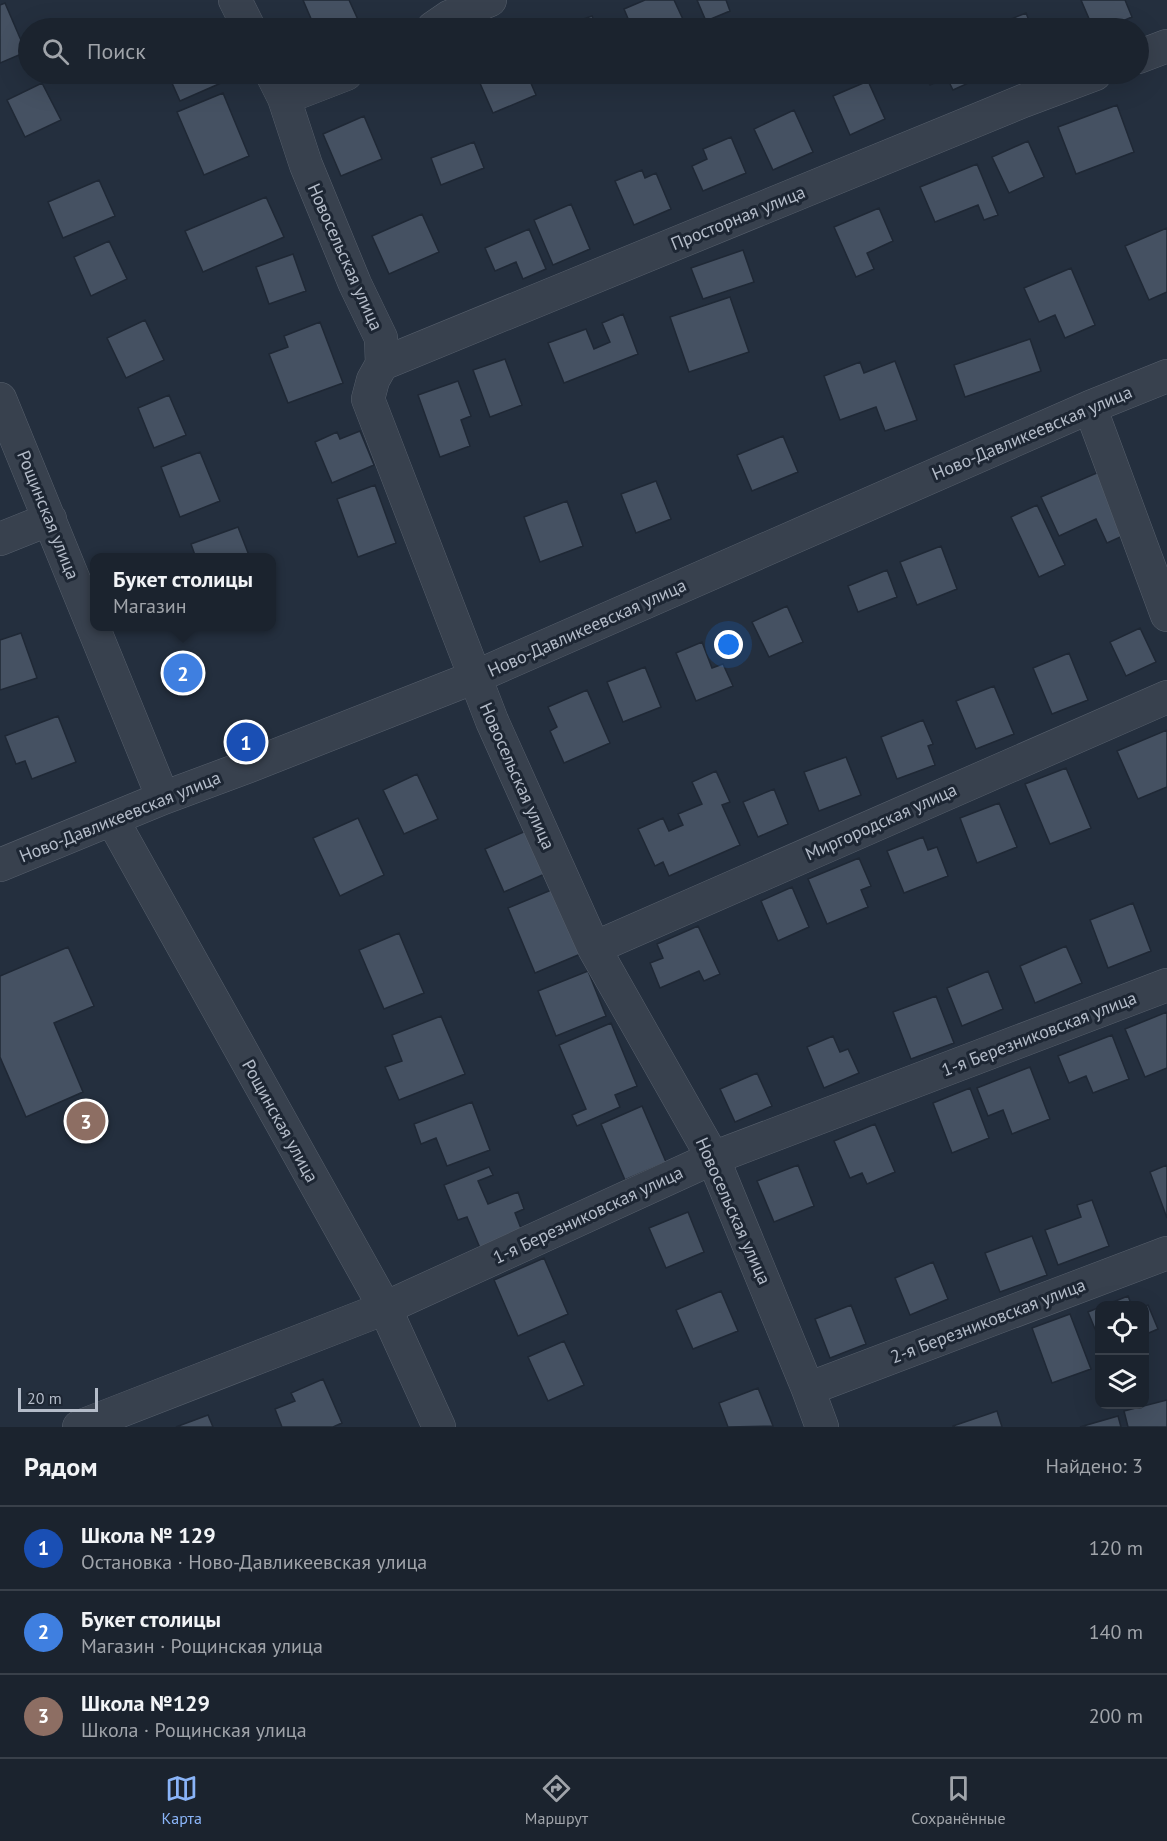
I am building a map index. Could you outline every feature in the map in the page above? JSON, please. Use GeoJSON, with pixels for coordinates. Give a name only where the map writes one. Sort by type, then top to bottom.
{"type":"FeatureCollection","features":[{"type":"Feature","properties":{"kind":"street"},"geometry":{"type":"LineString","coordinates":[[235,0],[244,18]]}},
{"type":"Feature","properties":{"kind":"street"},"geometry":{"type":"LineString","coordinates":[[448,18],[490,0]]}},
{"type":"Feature","properties":{"kind":"street"},"geometry":{"type":"LineString","coordinates":[[1149,53],[1167,46]]}},
{"type":"Feature","properties":{"kind":"street","name":"Просторная улица"},"geometry":{"type":"LineString","coordinates":[[382,364],[1068,84]]}},
{"type":"Feature","properties":{"kind":"street","name":"Новосельская улица"},"geometry":{"type":"LineString","coordinates":[[278,86],[306,165],[355,284],[381,338],[382,364],[373,380],[368,399],[492,721],[594,948],[713,1158],[822,1427]]}},
{"type":"Feature","properties":{"kind":"street","name":"Ново-Давликеевская улица"},"geometry":{"type":"LineString","coordinates":[[0,865],[163,798],[475,677],[1090,407],[1167,376]]}},
{"type":"Feature","properties":{"kind":"street","name":"Рощинская улица"},"geometry":{"type":"LineString","coordinates":[[0,399],[90,618]]}},
{"type":"Feature","properties":{"kind":"street"},"geometry":{"type":"LineString","coordinates":[[1090,407],[1167,615]]}},
{"type":"Feature","properties":{"kind":"street"},"geometry":{"type":"LineString","coordinates":[[0,539],[50,519]]}},
{"type":"Feature","properties":{"kind":"street","name":"Рощинская улица"},"geometry":{"type":"LineString","coordinates":[[95,631],[163,798]]}},
{"type":"Feature","properties":{"kind":"street","name":"Миргородская улица"},"geometry":{"type":"LineString","coordinates":[[594,948],[1167,697]]}},
{"type":"Feature","properties":{"kind":"street","name":"Рощинская улица"},"geometry":{"type":"LineString","coordinates":[[112,819],[385,1308],[439,1427]]}},
{"type":"Feature","properties":{"kind":"street","name":"1-я Березниковская улица"},"geometry":{"type":"LineString","coordinates":[[79,1427],[385,1308],[713,1158],[1167,985]]}},
{"type":"Feature","properties":{"kind":"street","name":"2-я Березниковская улица"},"geometry":{"type":"LineString","coordinates":[[808,1389],[1167,1252]]}},
{"type":"Feature","properties":{"kind":"building"},"geometry":{"type":"Polygon","coordinates":[[[303,0],[349,0],[357,18],[311,18],[303,0]]]}},
{"type":"Feature","properties":{"kind":"building"},"geometry":{"type":"Polygon","coordinates":[[[645,0],[674,0],[682,18],[628,18],[624,9],[645,0]]]}},
{"type":"Feature","properties":{"kind":"building"},"geometry":{"type":"Polygon","coordinates":[[[697,0],[726,0],[730,11],[713,18],[705,18],[697,0]]]}},
{"type":"Feature","properties":{"kind":"building"},"geometry":{"type":"Polygon","coordinates":[[[1081,0],[1125,0],[1132,17],[1130,18],[1089,18],[1081,0]]]}},
{"type":"Feature","properties":{"kind":"building"},"geometry":{"type":"Polygon","coordinates":[[[5,3],[18,33],[18,55],[0,63],[0,5],[5,3]]]}},
{"type":"Feature","properties":{"kind":"building"},"geometry":{"type":"Polygon","coordinates":[[[1026,13],[1028,18],[1014,18],[1026,13]]]}},
{"type":"Feature","properties":{"kind":"building"},"geometry":{"type":"Polygon","coordinates":[[[43,84],[61,120],[25,137],[7,100],[43,84]]]}},
{"type":"Feature","properties":{"kind":"building"},"geometry":{"type":"Polygon","coordinates":[[[172,84],[219,84],[180,101],[172,84]]]}},
{"type":"Feature","properties":{"kind":"building"},"geometry":{"type":"Polygon","coordinates":[[[480,84],[531,84],[536,95],[493,113],[480,84]]]}},
{"type":"Feature","properties":{"kind":"building"},"geometry":{"type":"Polygon","coordinates":[[[861,84],[869,84],[885,119],[850,135],[833,96],[861,84]]]}},
{"type":"Feature","properties":{"kind":"building"},"geometry":{"type":"Polygon","coordinates":[[[950,84],[966,84],[953,90],[950,84]]]}},
{"type":"Feature","properties":{"kind":"building"},"geometry":{"type":"Polygon","coordinates":[[[223,93],[249,156],[204,175],[177,112],[223,93]]]}},
{"type":"Feature","properties":{"kind":"building"},"geometry":{"type":"Polygon","coordinates":[[[1117,105],[1134,152],[1076,174],[1058,127],[1117,105]]]}},
{"type":"Feature","properties":{"kind":"building"},"geometry":{"type":"Polygon","coordinates":[[[794,110],[813,152],[773,170],[754,129],[794,110]]]}},
{"type":"Feature","properties":{"kind":"building"},"geometry":{"type":"Polygon","coordinates":[[[364,116],[382,159],[341,176],[323,134],[364,116]]]}},
{"type":"Feature","properties":{"kind":"building"},"geometry":{"type":"Polygon","coordinates":[[[731,137],[746,173],[703,191],[692,166],[707,159],[703,149],[731,137]]]}},
{"type":"Feature","properties":{"kind":"building"},"geometry":{"type":"Polygon","coordinates":[[[1028,141],[1044,177],[1009,193],[992,157],[1028,141]]]}},
{"type":"Feature","properties":{"kind":"building"},"geometry":{"type":"Polygon","coordinates":[[[474,142],[484,168],[441,185],[431,158],[474,142]]]}},
{"type":"Feature","properties":{"kind":"building"},"geometry":{"type":"Polygon","coordinates":[[[977,164],[998,215],[984,220],[978,205],[935,222],[920,187],[977,164]]]}},
{"type":"Feature","properties":{"kind":"building"},"geometry":{"type":"Polygon","coordinates":[[[642,170],[645,178],[656,173],[671,209],[634,225],[615,181],[642,170]]]}},
{"type":"Feature","properties":{"kind":"building"},"geometry":{"type":"Polygon","coordinates":[[[99,180],[115,216],[63,238],[48,202],[99,180]]]}},
{"type":"Feature","properties":{"kind":"building"},"geometry":{"type":"Polygon","coordinates":[[[266,197],[284,237],[203,272],[185,231],[266,197]]]}},
{"type":"Feature","properties":{"kind":"building"},"geometry":{"type":"Polygon","coordinates":[[[571,204],[590,249],[553,265],[534,220],[571,204]]]}},
{"type":"Feature","properties":{"kind":"building"},"geometry":{"type":"Polygon","coordinates":[[[879,208],[893,241],[867,253],[874,269],[856,277],[834,227],[879,208]]]}},
{"type":"Feature","properties":{"kind":"building"},"geometry":{"type":"Polygon","coordinates":[[[422,214],[439,252],[389,274],[372,236],[422,214]]]}},
{"type":"Feature","properties":{"kind":"building"},"geometry":{"type":"Polygon","coordinates":[[[1167,228],[1167,292],[1149,300],[1125,246],[1167,228]]]}},
{"type":"Feature","properties":{"kind":"building"},"geometry":{"type":"Polygon","coordinates":[[[529,229],[546,269],[523,279],[516,262],[495,271],[485,248],[529,229]]]}},
{"type":"Feature","properties":{"kind":"building"},"geometry":{"type":"Polygon","coordinates":[[[109,241],[127,279],[91,296],[74,257],[109,241]]]}},
{"type":"Feature","properties":{"kind":"building"},"geometry":{"type":"Polygon","coordinates":[[[743,250],[754,282],[703,299],[691,268],[743,250]]]}},
{"type":"Feature","properties":{"kind":"building"},"geometry":{"type":"Polygon","coordinates":[[[293,254],[306,291],[269,304],[256,267],[293,254]]]}},
{"type":"Feature","properties":{"kind":"building"},"geometry":{"type":"Polygon","coordinates":[[[1071,268],[1095,325],[1065,338],[1055,315],[1039,322],[1024,288],[1071,268]]]}},
{"type":"Feature","properties":{"kind":"building"},"geometry":{"type":"Polygon","coordinates":[[[730,297],[749,352],[689,372],[670,317],[730,297]]]}},
{"type":"Feature","properties":{"kind":"building"},"geometry":{"type":"Polygon","coordinates":[[[623,314],[638,354],[564,383],[548,343],[586,329],[594,349],[610,342],[602,323],[623,314]]]}},
{"type":"Feature","properties":{"kind":"building"},"geometry":{"type":"Polygon","coordinates":[[[145,320],[164,360],[126,378],[107,338],[145,320]]]}},
{"type":"Feature","properties":{"kind":"building"},"geometry":{"type":"Polygon","coordinates":[[[320,322],[343,383],[288,403],[269,354],[288,347],[284,336],[320,322]]]}},
{"type":"Feature","properties":{"kind":"building"},"geometry":{"type":"Polygon","coordinates":[[[1030,339],[1041,371],[965,397],[954,365],[1030,339]]]}},
{"type":"Feature","properties":{"kind":"building"},"geometry":{"type":"Polygon","coordinates":[[[505,359],[522,405],[490,417],[473,370],[505,359]]]}},
{"type":"Feature","properties":{"kind":"building"},"geometry":{"type":"Polygon","coordinates":[[[895,361],[917,420],[885,431],[876,407],[840,420],[824,376],[860,362],[864,373],[895,361]]]}},
{"type":"Feature","properties":{"kind":"building"},"geometry":{"type":"Polygon","coordinates":[[[458,381],[471,416],[461,420],[470,446],[440,457],[418,395],[458,381]]]}},
{"type":"Feature","properties":{"kind":"building"},"geometry":{"type":"Polygon","coordinates":[[[169,395],[186,435],[154,448],[138,408],[169,395]]]}},
{"type":"Feature","properties":{"kind":"building"},"geometry":{"type":"Polygon","coordinates":[[[360,431],[374,465],[332,483],[315,442],[337,432],[340,439],[360,431]]]}},
{"type":"Feature","properties":{"kind":"building"},"geometry":{"type":"Polygon","coordinates":[[[783,436],[798,472],[752,491],[737,455],[783,436]]]}},
{"type":"Feature","properties":{"kind":"building"},"geometry":{"type":"Polygon","coordinates":[[[200,452],[220,501],[180,517],[161,467],[200,452]]]}},
{"type":"Feature","properties":{"kind":"building"},"geometry":{"type":"Polygon","coordinates":[[[1099,472],[1127,534],[1107,543],[1096,519],[1059,536],[1041,497],[1099,472]]]}},
{"type":"Feature","properties":{"kind":"building"},"geometry":{"type":"Polygon","coordinates":[[[656,481],[671,519],[636,533],[621,494],[656,481]]]}},
{"type":"Feature","properties":{"kind":"building"},"geometry":{"type":"Polygon","coordinates":[[[375,485],[396,543],[358,557],[337,499],[375,485]]]}},
{"type":"Feature","properties":{"kind":"building"},"geometry":{"type":"Polygon","coordinates":[[[567,501],[583,546],[540,562],[524,517],[567,501]]]}},
{"type":"Feature","properties":{"kind":"building"},"geometry":{"type":"Polygon","coordinates":[[[1037,505],[1065,565],[1039,577],[1011,517],[1037,505]]]}},
{"type":"Feature","properties":{"kind":"building"},"geometry":{"type":"Polygon","coordinates":[[[238,527],[248,553],[194,553],[191,544],[238,527]]]}},
{"type":"Feature","properties":{"kind":"building"},"geometry":{"type":"Polygon","coordinates":[[[941,546],[957,589],[917,605],[900,562],[941,546]]]}},
{"type":"Feature","properties":{"kind":"building"},"geometry":{"type":"Polygon","coordinates":[[[887,570],[897,597],[858,612],[848,586],[887,570]]]}},
{"type":"Feature","properties":{"kind":"building"},"geometry":{"type":"Polygon","coordinates":[[[787,606],[803,642],[769,657],[752,622],[787,606]]]}},
{"type":"Feature","properties":{"kind":"building"},"geometry":{"type":"Polygon","coordinates":[[[1140,628],[1156,662],[1126,676],[1110,642],[1140,628]]]}},
{"type":"Feature","properties":{"kind":"building"},"geometry":{"type":"Polygon","coordinates":[[[21,633],[37,678],[0,690],[0,640],[21,633]]]}},
{"type":"Feature","properties":{"kind":"building"},"geometry":{"type":"Polygon","coordinates":[[[702,642],[712,668],[723,664],[733,686],[696,701],[676,653],[702,642]]]}},
{"type":"Feature","properties":{"kind":"building"},"geometry":{"type":"Polygon","coordinates":[[[1069,653],[1088,700],[1052,714],[1033,668],[1069,653]]]}},
{"type":"Feature","properties":{"kind":"building"},"geometry":{"type":"Polygon","coordinates":[[[177,660],[196,674],[188,686],[169,672],[177,660]]]}},
{"type":"Feature","properties":{"kind":"building"},"geometry":{"type":"Polygon","coordinates":[[[645,667],[661,707],[623,722],[607,682],[645,667]]]}},
{"type":"Feature","properties":{"kind":"building"},"geometry":{"type":"Polygon","coordinates":[[[994,686],[1014,734],[976,749],[956,701],[994,686]]]}},
{"type":"Feature","properties":{"kind":"building"},"geometry":{"type":"Polygon","coordinates":[[[587,690],[610,743],[564,763],[550,731],[557,727],[548,707],[587,690]]]}},
{"type":"Feature","properties":{"kind":"building"},"geometry":{"type":"Polygon","coordinates":[[[58,716],[76,762],[32,779],[25,761],[16,764],[5,736],[58,716]]]}},
{"type":"Feature","properties":{"kind":"building"},"geometry":{"type":"Polygon","coordinates":[[[923,720],[933,744],[928,746],[935,765],[897,779],[881,737],[923,720]]]}},
{"type":"Feature","properties":{"kind":"building"},"geometry":{"type":"Polygon","coordinates":[[[1167,730],[1167,787],[1138,799],[1117,751],[1167,730]]]}},
{"type":"Feature","properties":{"kind":"building"},"geometry":{"type":"Polygon","coordinates":[[[846,757],[861,795],[819,811],[804,772],[846,757]]]}},
{"type":"Feature","properties":{"kind":"building"},"geometry":{"type":"Polygon","coordinates":[[[1066,768],[1091,828],[1050,844],[1025,784],[1066,768]]]}},
{"type":"Feature","properties":{"kind":"building"},"geometry":{"type":"Polygon","coordinates":[[[716,771],[730,802],[722,805],[740,845],[669,876],[663,862],[655,866],[638,829],[663,818],[669,831],[683,825],[678,814],[702,804],[692,782],[716,771]]]}},
{"type":"Feature","properties":{"kind":"building"},"geometry":{"type":"Polygon","coordinates":[[[417,774],[438,819],[404,834],[383,790],[417,774]]]}},
{"type":"Feature","properties":{"kind":"building"},"geometry":{"type":"Polygon","coordinates":[[[774,789],[788,824],[758,837],[743,802],[774,789]]]}},
{"type":"Feature","properties":{"kind":"building"},"geometry":{"type":"Polygon","coordinates":[[[999,803],[1017,847],[977,863],[960,818],[999,803]]]}},
{"type":"Feature","properties":{"kind":"building"},"geometry":{"type":"Polygon","coordinates":[[[358,818],[384,875],[340,896],[313,838],[358,818]]]}},
{"type":"Feature","properties":{"kind":"building"},"geometry":{"type":"Polygon","coordinates":[[[528,830],[547,873],[504,892],[485,849],[528,830]]]}},
{"type":"Feature","properties":{"kind":"building"},"geometry":{"type":"Polygon","coordinates":[[[923,837],[928,850],[937,847],[948,876],[904,893],[887,851],[923,837]]]}},
{"type":"Feature","properties":{"kind":"building"},"geometry":{"type":"Polygon","coordinates":[[[859,858],[871,886],[861,890],[868,907],[827,924],[808,879],[859,858]]]}},
{"type":"Feature","properties":{"kind":"building"},"geometry":{"type":"Polygon","coordinates":[[[792,887],[809,927],[778,941],[761,901],[792,887]]]}},
{"type":"Feature","properties":{"kind":"building"},"geometry":{"type":"Polygon","coordinates":[[[556,888],[583,953],[535,973],[508,908],[556,888]]]}},
{"type":"Feature","properties":{"kind":"building"},"geometry":{"type":"Polygon","coordinates":[[[1133,903],[1151,951],[1108,968],[1090,920],[1133,903]]]}},
{"type":"Feature","properties":{"kind":"building"},"geometry":{"type":"Polygon","coordinates":[[[698,926],[720,974],[704,981],[699,971],[660,988],[650,963],[663,958],[657,944],[698,926]]]}},
{"type":"Feature","properties":{"kind":"building"},"geometry":{"type":"Polygon","coordinates":[[[399,933],[424,993],[384,1009],[359,950],[399,933]]]}},
{"type":"Feature","properties":{"kind":"building"},"geometry":{"type":"Polygon","coordinates":[[[1066,946],[1082,983],[1035,1003],[1020,966],[1066,946]]]}},
{"type":"Feature","properties":{"kind":"building"},"geometry":{"type":"Polygon","coordinates":[[[68,947],[94,1006],[54,1023],[83,1092],[26,1117],[0,1057],[0,976],[68,947]]]}},
{"type":"Feature","properties":{"kind":"building"},"geometry":{"type":"Polygon","coordinates":[[[588,971],[606,1016],[556,1036],[538,991],[588,971]]]}},
{"type":"Feature","properties":{"kind":"building"},"geometry":{"type":"Polygon","coordinates":[[[988,971],[1003,1009],[962,1026],[947,988],[988,971]]]}},
{"type":"Feature","properties":{"kind":"building"},"geometry":{"type":"Polygon","coordinates":[[[936,996],[954,1043],[911,1059],[893,1012],[936,996]]]}},
{"type":"Feature","properties":{"kind":"building"},"geometry":{"type":"Polygon","coordinates":[[[1167,1012],[1167,1068],[1145,1077],[1125,1029],[1167,1012]]]}},
{"type":"Feature","properties":{"kind":"building"},"geometry":{"type":"Polygon","coordinates":[[[441,1016],[465,1074],[399,1100],[385,1067],[402,1061],[392,1035],[441,1016]]]}},
{"type":"Feature","properties":{"kind":"building"},"geometry":{"type":"Polygon","coordinates":[[[611,1023],[637,1086],[615,1095],[620,1107],[577,1126],[572,1115],[586,1109],[559,1045],[611,1023]]]}},
{"type":"Feature","properties":{"kind":"building"},"geometry":{"type":"Polygon","coordinates":[[[1112,1035],[1129,1079],[1093,1093],[1086,1076],[1069,1083],[1058,1056],[1112,1035]]]}},
{"type":"Feature","properties":{"kind":"building"},"geometry":{"type":"Polygon","coordinates":[[[833,1036],[840,1052],[848,1049],[859,1073],[824,1088],[807,1047],[833,1036]]]}},
{"type":"Feature","properties":{"kind":"building"},"geometry":{"type":"Polygon","coordinates":[[[1030,1067],[1050,1119],[1012,1134],[1003,1110],[988,1116],[977,1088],[1030,1067]]]}},
{"type":"Feature","properties":{"kind":"building"},"geometry":{"type":"Polygon","coordinates":[[[757,1073],[772,1106],[735,1122],[720,1089],[757,1073]]]}},
{"type":"Feature","properties":{"kind":"building"},"geometry":{"type":"Polygon","coordinates":[[[970,1088],[989,1138],[952,1153],[933,1103],[970,1088]]]}},
{"type":"Feature","properties":{"kind":"building"},"geometry":{"type":"Polygon","coordinates":[[[472,1102],[490,1150],[447,1166],[436,1138],[421,1144],[414,1124],[472,1102]]]}},
{"type":"Feature","properties":{"kind":"building"},"geometry":{"type":"Polygon","coordinates":[[[642,1106],[666,1162],[625,1180],[601,1124],[642,1106]]]}},
{"type":"Feature","properties":{"kind":"building"},"geometry":{"type":"Polygon","coordinates":[[[875,1124],[895,1172],[867,1184],[862,1173],[850,1178],[834,1141],[875,1124]]]}},
{"type":"Feature","properties":{"kind":"building"},"geometry":{"type":"Polygon","coordinates":[[[798,1165],[814,1206],[774,1222],[757,1181],[798,1165]]]}},
{"type":"Feature","properties":{"kind":"building"},"geometry":{"type":"Polygon","coordinates":[[[1167,1165],[1167,1218],[1150,1172],[1167,1165]]]}},
{"type":"Feature","properties":{"kind":"building"},"geometry":{"type":"Polygon","coordinates":[[[489,1167],[493,1175],[478,1181],[488,1204],[518,1192],[524,1209],[515,1213],[522,1231],[480,1248],[467,1217],[458,1220],[444,1185],[489,1167]]]}},
{"type":"Feature","properties":{"kind":"building"},"geometry":{"type":"Polygon","coordinates":[[[1092,1200],[1109,1246],[1058,1265],[1045,1230],[1081,1217],[1077,1205],[1092,1200]]]}},
{"type":"Feature","properties":{"kind":"building"},"geometry":{"type":"Polygon","coordinates":[[[688,1212],[704,1252],[666,1268],[649,1228],[688,1212]]]}},
{"type":"Feature","properties":{"kind":"building"},"geometry":{"type":"Polygon","coordinates":[[[1032,1236],[1047,1275],[1000,1292],[985,1253],[1032,1236]]]}},
{"type":"Feature","properties":{"kind":"building"},"geometry":{"type":"Polygon","coordinates":[[[544,1258],[568,1314],[518,1336],[494,1280],[544,1258]]]}},
{"type":"Feature","properties":{"kind":"building"},"geometry":{"type":"Polygon","coordinates":[[[933,1262],[948,1299],[910,1315],[895,1278],[933,1262]]]}},
{"type":"Feature","properties":{"kind":"building"},"geometry":{"type":"Polygon","coordinates":[[[721,1291],[738,1331],[693,1349],[676,1310],[721,1291]]]}},
{"type":"Feature","properties":{"kind":"building"},"geometry":{"type":"Polygon","coordinates":[[[1128,1296],[1130,1301],[1116,1301],[1128,1296]]]}},
{"type":"Feature","properties":{"kind":"building"},"geometry":{"type":"Polygon","coordinates":[[[851,1305],[866,1344],[830,1358],[815,1319],[851,1305]]]}},
{"type":"Feature","properties":{"kind":"building"},"geometry":{"type":"Polygon","coordinates":[[[1149,1307],[1158,1329],[1149,1333],[1149,1307]]]}},
{"type":"Feature","properties":{"kind":"building"},"geometry":{"type":"Polygon","coordinates":[[[1095,1309],[1095,1329],[1088,1312],[1095,1309]]]}},
{"type":"Feature","properties":{"kind":"building"},"geometry":{"type":"Polygon","coordinates":[[[1070,1314],[1091,1369],[1052,1383],[1032,1328],[1070,1314]]]}},
{"type":"Feature","properties":{"kind":"building"},"geometry":{"type":"Polygon","coordinates":[[[564,1341],[584,1385],[548,1401],[528,1357],[564,1341]]]}},
{"type":"Feature","properties":{"kind":"building"},"geometry":{"type":"Polygon","coordinates":[[[323,1379],[342,1423],[333,1427],[282,1427],[275,1409],[295,1401],[291,1393],[323,1379]]]}},
{"type":"Feature","properties":{"kind":"building"},"geometry":{"type":"Polygon","coordinates":[[[758,1388],[773,1426],[728,1427],[719,1403],[758,1388]]]}},
{"type":"Feature","properties":{"kind":"building"},"geometry":{"type":"Polygon","coordinates":[[[1167,1400],[1167,1427],[1128,1427],[1124,1411],[1149,1409],[1149,1405],[1167,1400]]]}},
{"type":"Feature","properties":{"kind":"building"},"geometry":{"type":"Polygon","coordinates":[[[997,1411],[1002,1427],[953,1427],[953,1426],[997,1411]]]}},
{"type":"Feature","properties":{"kind":"building"},"geometry":{"type":"Polygon","coordinates":[[[208,1415],[213,1427],[176,1427],[208,1415]]]}},
{"type":"Feature","properties":{"kind":"building"},"geometry":{"type":"Polygon","coordinates":[[[1118,1416],[1121,1427],[1080,1427],[1118,1416]]]}},
{"type":"Feature","properties":{"kind":"place","name":"Букет столицы"},"geometry":{"type":"Point","coordinates":[183,673]}},
{"type":"Feature","properties":{"kind":"place","name":"Школа № 129"},"geometry":{"type":"Point","coordinates":[246,742]}},
{"type":"Feature","properties":{"kind":"place","name":"Школа №129"},"geometry":{"type":"Point","coordinates":[86,1121]}}]}
